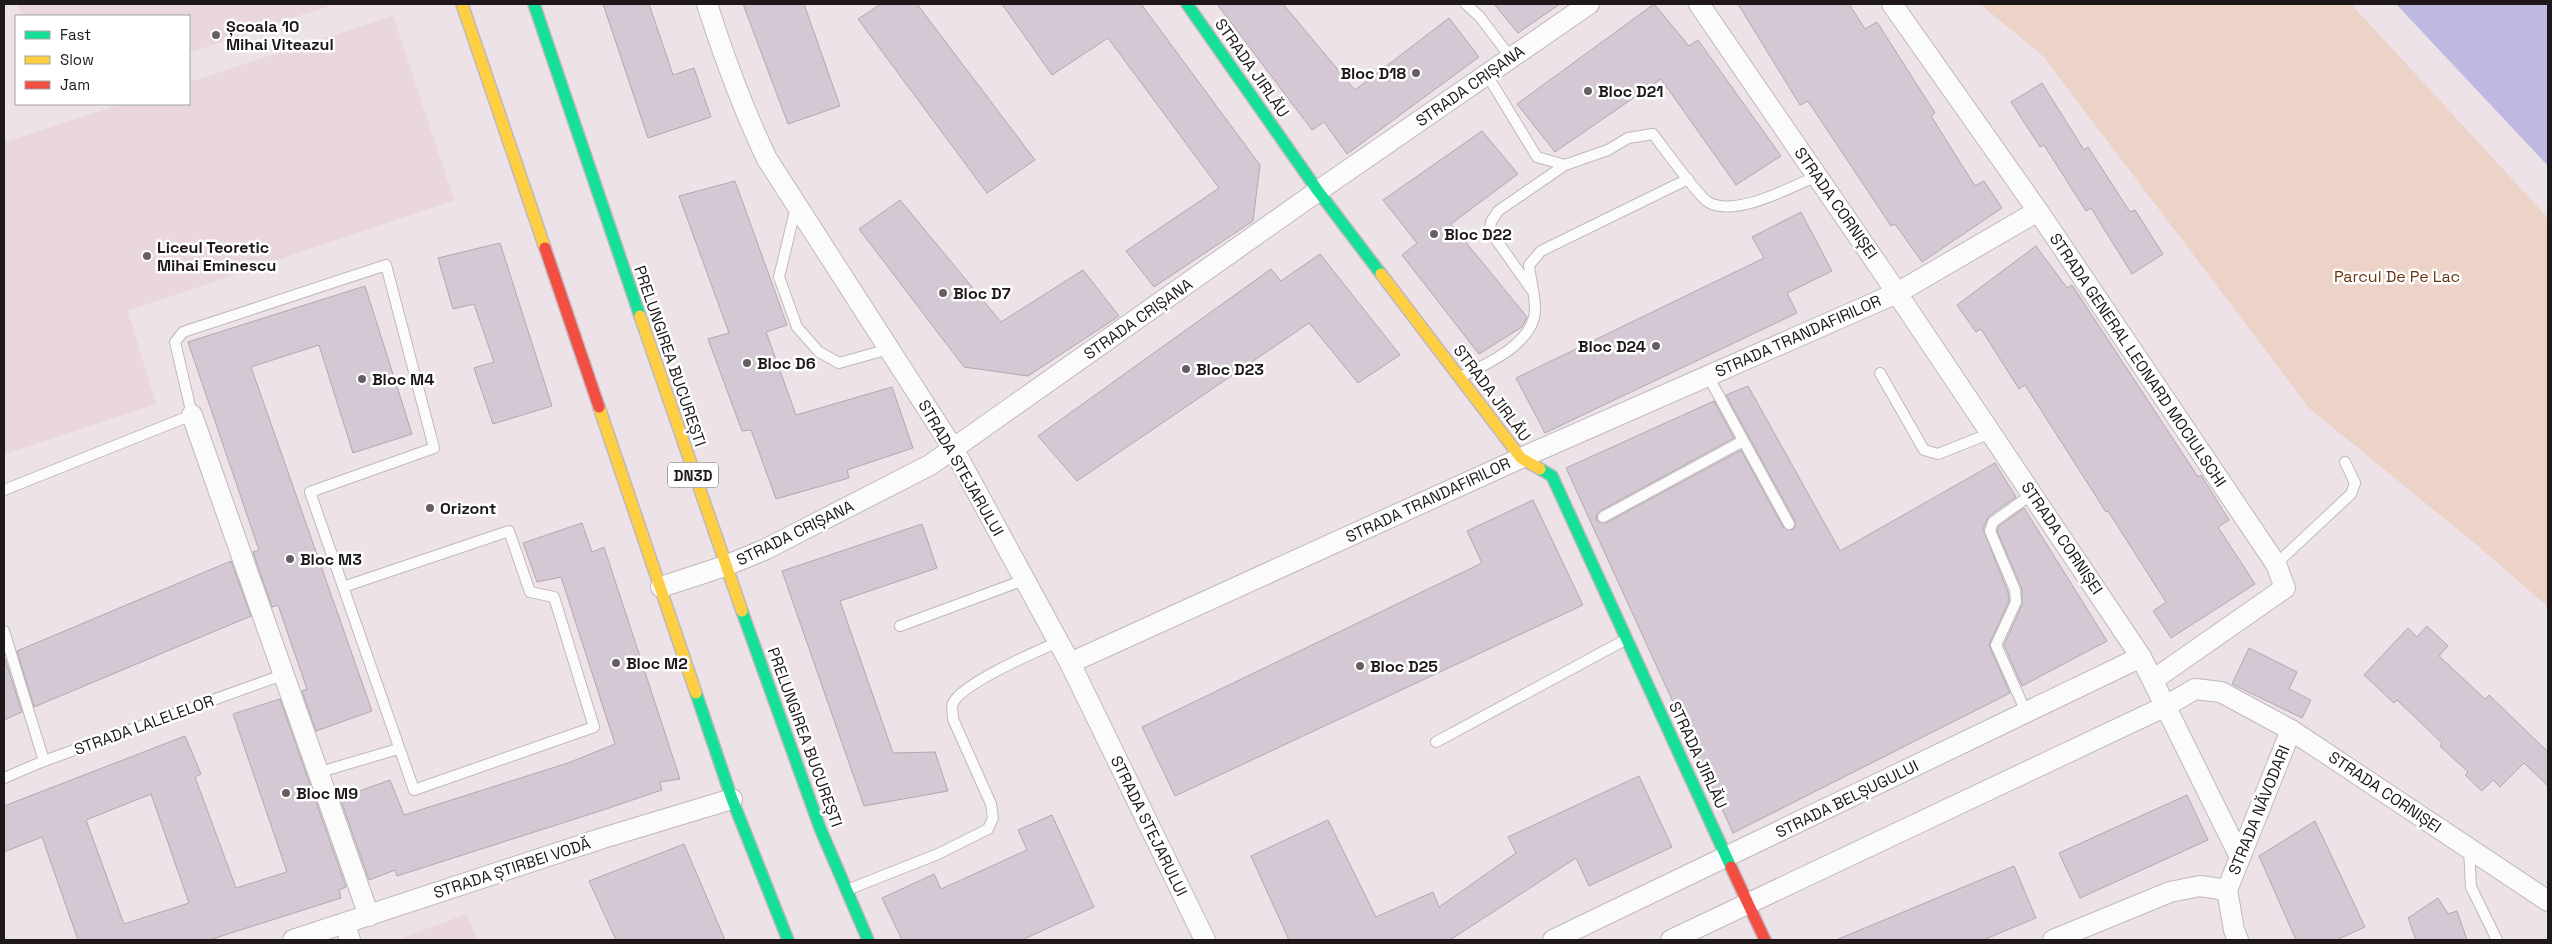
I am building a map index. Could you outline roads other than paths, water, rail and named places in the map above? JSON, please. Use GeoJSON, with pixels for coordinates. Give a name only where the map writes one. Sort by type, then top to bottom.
{"type":"FeatureCollection","features":[{"type":"Feature","properties":{"kind":"main road"},"geometry":{"type":"LineString","coordinates":[[462,4],[732,799],[788,940]]}},
{"type":"Feature","properties":{"kind":"main road","name":"PRELUNGIREA BUCUREȘTI"},"geometry":{"type":"LineString","coordinates":[[534,4],[725,566],[820,828],[868,940]]}},
{"type":"Feature","properties":{"kind":"main road","name":"STRADA JIRLĂU"},"geometry":{"type":"LineString","coordinates":[[1187,4],[1318,191],[1521,458],[1552,476],[1765,940]]}},
{"type":"Feature","properties":{"kind":"street","name":"STRADA STEJARULUI"},"geometry":{"type":"LineString","coordinates":[[707,4],[725,60],[749,122],[767,159],[954,450],[1070,664],[1205,940]]}},
{"type":"Feature","properties":{"kind":"street","name":"STRADA CRIȘANA"},"geometry":{"type":"LineString","coordinates":[[661,588],[725,566],[764,550],[930,465],[954,450],[1318,191],[1590,4]]}},
{"type":"Feature","properties":{"kind":"street","name":"STRADA CORNIȘEI"},"geometry":{"type":"LineString","coordinates":[[1698,4],[1897,293],[2141,656],[2166,706],[2195,688],[2221,692],[2291,730],[2548,901]]}},
{"type":"Feature","properties":{"kind":"street","name":"STRADA GENERAL LEONARD MOCIULSCHI"},"geometry":{"type":"LineString","coordinates":[[1892,4],[2038,211],[2276,564],[2285,588],[2153,680]]}},
{"type":"Feature","properties":{"kind":"street","name":"STRADA TRANDAFIRILOR"},"geometry":{"type":"LineString","coordinates":[[1070,664],[1521,458],[1897,293],[2038,211]]}},
{"type":"Feature","properties":{"kind":"street"},"geometry":{"type":"LineString","coordinates":[[192,415],[286,674],[369,916]]}},
{"type":"Feature","properties":{"kind":"street","name":"STRADA BELȘUGULUI"},"geometry":{"type":"LineString","coordinates":[[1553,940],[2141,656]]}},
{"type":"Feature","properties":{"kind":"street"},"geometry":{"type":"LineString","coordinates":[[1671,940],[2166,706],[2240,857]]}},
{"type":"Feature","properties":{"kind":"street","name":"STRADA NĂVODARI"},"geometry":{"type":"LineString","coordinates":[[2238,940],[2234,930],[2228,890],[2291,730]]}},
{"type":"Feature","properties":{"kind":"street","name":"STRADA ȘTIRBEI VODĂ"},"geometry":{"type":"LineString","coordinates":[[293,940],[348,932],[369,916],[603,838],[732,799]]}},
{"type":"Feature","properties":{"kind":"street","name":"STRADA NĂVODARI"},"geometry":{"type":"LineString","coordinates":[[2053,940],[2170,892],[2200,886],[2228,890]]}},
{"type":"Feature","properties":{"kind":"lane"},"geometry":{"type":"LineString","coordinates":[[1466,4],[1480,17],[1511,58]]}},
{"type":"Feature","properties":{"kind":"lane"},"geometry":{"type":"LineString","coordinates":[[1487,74],[1537,156],[1565,165]]}},
{"type":"Feature","properties":{"kind":"lane"},"geometry":{"type":"LineString","coordinates":[[1531,290],[1490,231],[1491,222],[1498,211],[1565,165],[1608,150],[1628,138],[1653,134],[1708,202],[1727,208],[1758,200],[1817,176]]}},
{"type":"Feature","properties":{"kind":"lane"},"geometry":{"type":"LineString","coordinates":[[1460,377],[1493,362],[1526,335],[1536,309],[1531,290],[1529,265],[1541,252],[1688,179]]}},
{"type":"Feature","properties":{"kind":"lane"},"geometry":{"type":"LineString","coordinates":[[797,205],[778,277],[797,327],[819,352],[839,363],[889,349]]}},
{"type":"Feature","properties":{"kind":"lane"},"geometry":{"type":"LineString","coordinates":[[4,490],[192,415],[175,342],[183,332],[386,265],[434,448],[310,492],[398,749],[414,790],[594,727],[554,597],[530,592],[509,531],[343,587]]}},
{"type":"Feature","properties":{"kind":"lane"},"geometry":{"type":"LineString","coordinates":[[1880,372],[1924,450],[1928,453],[1938,454],[1991,433]]}},
{"type":"Feature","properties":{"kind":"lane"},"geometry":{"type":"LineString","coordinates":[[1708,376],[1789,524]]}},
{"type":"Feature","properties":{"kind":"lane"},"geometry":{"type":"LineString","coordinates":[[1603,517],[1743,441]]}},
{"type":"Feature","properties":{"kind":"lane"},"geometry":{"type":"LineString","coordinates":[[2276,564],[2351,494],[2355,483],[2345,462]]}},
{"type":"Feature","properties":{"kind":"lane"},"geometry":{"type":"LineString","coordinates":[[2026,712],[1996,645],[2016,602],[2015,590],[1990,531],[1993,522],[2032,494]]}},
{"type":"Feature","properties":{"kind":"lane"},"geometry":{"type":"LineString","coordinates":[[900,626],[1024,580]]}},
{"type":"Feature","properties":{"kind":"lane"},"geometry":{"type":"LineString","coordinates":[[4,631],[44,761]]}},
{"type":"Feature","properties":{"kind":"lane"},"geometry":{"type":"LineString","coordinates":[[1436,742],[1626,640]]}},
{"type":"Feature","properties":{"kind":"lane"},"geometry":{"type":"LineString","coordinates":[[846,890],[938,854],[988,829],[993,818],[991,804],[953,719],[952,705],[959,695],[974,684],[1058,642]]}},
{"type":"Feature","properties":{"kind":"lane","name":"STRADA LALELELOR"},"geometry":{"type":"LineString","coordinates":[[4,778],[44,761],[286,674]]}},
{"type":"Feature","properties":{"kind":"lane"},"geometry":{"type":"LineString","coordinates":[[320,772],[398,749]]}},
{"type":"Feature","properties":{"kind":"lane"},"geometry":{"type":"LineString","coordinates":[[2469,848],[2471,887],[2497,940]]}},
{"type":"Feature","properties":{"kind":"place","name":"Școala 10 Mihai Viteazul"},"geometry":{"type":"Point","coordinates":[216,35]}},
{"type":"Feature","properties":{"kind":"place","name":"Bloc D18"},"geometry":{"type":"Point","coordinates":[1416,73]}},
{"type":"Feature","properties":{"kind":"place","name":"Bloc D21"},"geometry":{"type":"Point","coordinates":[1588,91]}},
{"type":"Feature","properties":{"kind":"place","name":"Bloc D22"},"geometry":{"type":"Point","coordinates":[1434,234]}},
{"type":"Feature","properties":{"kind":"place","name":"Liceul Teoretic Mihai Eminescu"},"geometry":{"type":"Point","coordinates":[147,256]}},
{"type":"Feature","properties":{"kind":"place","name":"Bloc D7"},"geometry":{"type":"Point","coordinates":[943,293]}},
{"type":"Feature","properties":{"kind":"place","name":"Bloc D24"},"geometry":{"type":"Point","coordinates":[1656,346]}},
{"type":"Feature","properties":{"kind":"place","name":"Bloc D6"},"geometry":{"type":"Point","coordinates":[747,363]}},
{"type":"Feature","properties":{"kind":"place","name":"Bloc D23"},"geometry":{"type":"Point","coordinates":[1186,369]}},
{"type":"Feature","properties":{"kind":"place","name":"Bloc M4"},"geometry":{"type":"Point","coordinates":[362,379]}},
{"type":"Feature","properties":{"kind":"place","name":"Orizont"},"geometry":{"type":"Point","coordinates":[430,508]}},
{"type":"Feature","properties":{"kind":"place","name":"Bloc M3"},"geometry":{"type":"Point","coordinates":[290,559]}},
{"type":"Feature","properties":{"kind":"place","name":"Bloc M2"},"geometry":{"type":"Point","coordinates":[616,663]}},
{"type":"Feature","properties":{"kind":"place","name":"Bloc D25"},"geometry":{"type":"Point","coordinates":[1360,666]}},
{"type":"Feature","properties":{"kind":"place","name":"Bloc M9"},"geometry":{"type":"Point","coordinates":[286,793]}},
{"type":"Feature","properties":{"kind":"park label","name":"Parcul De Pe Lac"},"geometry":{"type":"Point","coordinates":[2397,276]}}]}
